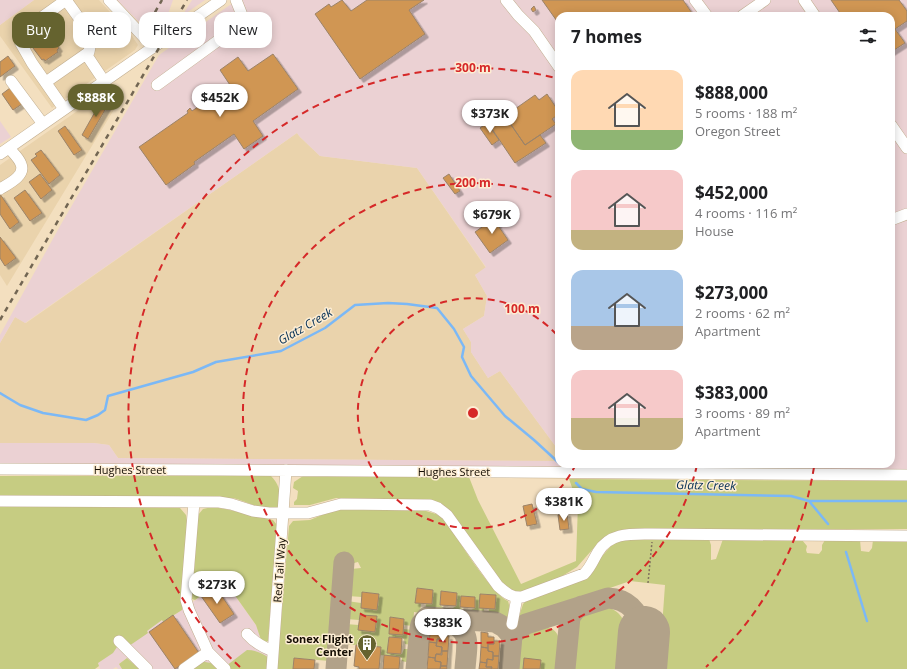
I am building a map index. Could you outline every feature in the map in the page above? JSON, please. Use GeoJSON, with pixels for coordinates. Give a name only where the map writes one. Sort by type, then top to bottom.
{"type":"FeatureCollection","features":[{"type":"Feature","properties":{"kind":"street"},"geometry":{"type":"LineString","coordinates":[[46,82],[89,52],[91,41],[89,32],[66,0],[24,30],[20,36],[20,42],[46,82],[64,109]]}},
{"type":"Feature","properties":{"kind":"street"},"geometry":{"type":"LineString","coordinates":[[109,0],[139,32]]}},
{"type":"Feature","properties":{"kind":"street"},"geometry":{"type":"LineString","coordinates":[[204,12],[221,0]]}},
{"type":"Feature","properties":{"kind":"street"},"geometry":{"type":"LineString","coordinates":[[157,85],[234,29],[242,15],[236,0]]}},
{"type":"Feature","properties":{"kind":"street"},"geometry":{"type":"LineString","coordinates":[[695,0],[704,12]]}},
{"type":"Feature","properties":{"kind":"street"},"geometry":{"type":"LineString","coordinates":[[748,12],[765,0]]}},
{"type":"Feature","properties":{"kind":"street"},"geometry":{"type":"LineString","coordinates":[[804,0],[812,12]]}},
{"type":"Feature","properties":{"kind":"street"},"geometry":{"type":"LineString","coordinates":[[507,1],[534,31],[555,61]]}},
{"type":"Feature","properties":{"kind":"street"},"geometry":{"type":"LineString","coordinates":[[0,154],[152,48]]}},
{"type":"Feature","properties":{"kind":"street"},"geometry":{"type":"LineString","coordinates":[[86,54],[104,81]]}},
{"type":"Feature","properties":{"kind":"street"},"geometry":{"type":"LineString","coordinates":[[11,81],[43,124]]}},
{"type":"Feature","properties":{"kind":"street"},"geometry":{"type":"LineString","coordinates":[[895,131],[907,148]]}},
{"type":"Feature","properties":{"kind":"street"},"geometry":{"type":"LineString","coordinates":[[0,189],[18,178],[22,171],[21,164],[9,148]]}},
{"type":"Feature","properties":{"kind":"street"},"geometry":{"type":"LineString","coordinates":[[895,219],[907,215]]}},
{"type":"Feature","properties":{"kind":"street","name":"Hughes Street"},"geometry":{"type":"LineString","coordinates":[[0,469],[286,470],[613,468],[907,475]]}},
{"type":"Feature","properties":{"kind":"street","name":"Red Tail Way"},"geometry":{"type":"LineString","coordinates":[[272,669],[286,470]]}},
{"type":"Feature","properties":{"kind":"street"},"geometry":{"type":"LineString","coordinates":[[0,501],[219,502],[253,511],[268,513],[308,512],[342,504],[430,506],[438,508],[446,515],[498,586],[506,593],[517,597],[522,597],[584,574],[591,566],[600,549],[612,539],[628,534],[907,536]]}},
{"type":"Feature","properties":{"kind":"street"},"geometry":{"type":"LineString","coordinates":[[194,502],[186,600],[188,610],[208,652],[225,669]]}},
{"type":"Feature","properties":{"kind":"street"},"geometry":{"type":"LineString","coordinates":[[512,624],[517,597]]}},
{"type":"Feature","properties":{"kind":"street"},"geometry":{"type":"LineString","coordinates":[[247,634],[262,647],[273,651]]}},
{"type":"Feature","properties":{"kind":"street"},"geometry":{"type":"LineString","coordinates":[[119,641],[147,669]]}},
{"type":"Feature","properties":{"kind":"street"},"geometry":{"type":"LineString","coordinates":[[184,669],[208,652]]}},
{"type":"Feature","properties":{"kind":"path"},"geometry":{"type":"LineString","coordinates":[[648,583],[652,534]]}},
{"type":"Feature","properties":{"kind":"shaded area"},"geometry":{"type":"Polygon","coordinates":[[[0,0],[34,0],[18,12],[12,12],[12,16],[0,25],[0,0]]]}},
{"type":"Feature","properties":{"kind":"shaded area"},"geometry":{"type":"Polygon","coordinates":[[[34,0],[99,0],[110,12],[73,12],[73,48],[131,48],[131,35],[138,45],[135,50],[52,108],[0,36],[0,25],[12,16],[12,48],[65,48],[65,12],[18,12],[34,0]]]}},
{"type":"Feature","properties":{"kind":"shaded area"},"geometry":{"type":"Polygon","coordinates":[[[117,0],[173,0],[169,12],[139,12],[139,22],[131,14],[131,12],[129,12],[117,0]]]}},
{"type":"Feature","properties":{"kind":"shaded area"},"geometry":{"type":"Polygon","coordinates":[[[192,0],[205,0],[188,12],[184,12],[192,0]]]}},
{"type":"Feature","properties":{"kind":"shaded area"},"geometry":{"type":"Polygon","coordinates":[[[237,0],[907,0],[907,470],[605,468],[895,468],[895,12],[555,12],[555,446],[500,371],[488,378],[471,352],[471,342],[463,329],[484,316],[487,296],[475,275],[486,267],[417,168],[320,156],[297,133],[25,323],[15,317],[0,343],[0,335],[60,226],[159,55],[169,48],[206,48],[206,22],[214,16],[214,48],[272,48],[272,12],[220,12],[237,0]]]}},
{"type":"Feature","properties":{"kind":"shaded area"},"geometry":{"type":"Polygon","coordinates":[[[113,86],[121,98],[7,286],[0,275],[0,165],[113,86]]]}},
{"type":"Feature","properties":{"kind":"shaded area"},"geometry":{"type":"Polygon","coordinates":[[[0,121],[11,137],[0,144],[0,121]]]}},
{"type":"Feature","properties":{"kind":"shaded area"},"geometry":{"type":"Polygon","coordinates":[[[297,133],[320,156],[417,168],[486,268],[475,275],[487,296],[484,316],[463,329],[471,342],[471,352],[488,378],[500,371],[555,446],[555,461],[118,458],[109,445],[94,443],[0,443],[0,343],[15,317],[26,323],[297,133]]]}},
{"type":"Feature","properties":{"kind":"shaded area"},"geometry":{"type":"Polygon","coordinates":[[[0,443],[94,443],[109,445],[118,458],[555,461],[555,468],[0,464],[0,443]]]}},
{"type":"Feature","properties":{"kind":"shaded area"},"geometry":{"type":"Polygon","coordinates":[[[224,580],[256,625],[261,640],[266,642],[270,640],[269,658],[226,666],[192,669],[139,669],[127,658],[119,664],[122,669],[118,669],[116,667],[113,669],[100,669],[98,663],[109,655],[117,646],[148,633],[147,631],[162,620],[173,616],[224,580]]]}},
{"type":"Feature","properties":{"kind":"green space"},"geometry":{"type":"Polygon","coordinates":[[[0,476],[271,476],[279,490],[280,507],[275,509],[263,508],[233,498],[0,497],[0,476]]]}},
{"type":"Feature","properties":{"kind":"green space"},"geometry":{"type":"Polygon","coordinates":[[[303,476],[469,477],[478,500],[521,584],[576,561],[578,504],[569,479],[907,481],[907,529],[631,530],[599,542],[577,567],[559,578],[523,591],[515,591],[508,588],[501,581],[451,512],[442,504],[429,500],[336,498],[310,505],[294,505],[294,502],[297,499],[298,491],[293,488],[294,482],[303,476]]]}},
{"type":"Feature","properties":{"kind":"green space"},"geometry":{"type":"Polygon","coordinates":[[[0,506],[180,508],[186,515],[187,522],[182,610],[163,622],[162,620],[147,631],[148,633],[129,646],[117,647],[113,653],[98,663],[99,666],[95,669],[0,669],[0,506]]]}},
{"type":"Feature","properties":{"kind":"green space"},"geometry":{"type":"Polygon","coordinates":[[[212,507],[273,520],[277,525],[268,641],[266,642],[261,640],[256,625],[224,580],[195,600],[192,599],[198,515],[203,509],[212,507]]]}},
{"type":"Feature","properties":{"kind":"green space"},"geometry":{"type":"Polygon","coordinates":[[[334,510],[426,511],[436,514],[445,520],[484,577],[501,596],[508,601],[510,611],[507,620],[488,618],[489,609],[495,609],[496,595],[480,594],[479,608],[484,608],[483,618],[469,618],[469,611],[475,608],[475,597],[461,596],[460,607],[465,611],[464,617],[449,616],[450,610],[456,606],[457,593],[441,591],[440,605],[445,609],[445,615],[425,614],[426,604],[432,604],[433,590],[417,588],[415,603],[421,603],[420,613],[414,612],[413,626],[404,625],[404,619],[391,617],[403,629],[413,630],[412,645],[405,644],[404,639],[402,638],[389,637],[387,653],[402,654],[404,649],[411,649],[410,663],[402,661],[402,658],[400,657],[380,655],[381,647],[344,644],[345,624],[359,625],[359,630],[375,632],[377,617],[360,615],[359,620],[346,619],[347,601],[361,603],[361,608],[377,609],[379,594],[363,592],[362,597],[348,596],[351,569],[361,568],[358,562],[350,564],[350,560],[338,560],[330,661],[294,658],[293,669],[277,669],[289,526],[293,521],[310,520],[334,510]]]}},
{"type":"Feature","properties":{"kind":"green space"},"geometry":{"type":"Polygon","coordinates":[[[628,539],[709,539],[711,545],[711,560],[716,559],[723,539],[802,540],[807,546],[807,553],[819,554],[825,540],[860,540],[861,551],[869,552],[872,548],[873,540],[907,540],[907,669],[659,669],[665,585],[630,581],[518,620],[523,604],[529,598],[597,562],[611,546],[619,541],[628,539]]]}},
{"type":"Feature","properties":{"kind":"green space"},"geometry":{"type":"Polygon","coordinates":[[[602,606],[613,609],[620,615],[624,622],[627,640],[624,669],[571,669],[575,625],[582,612],[602,606]]]}},
{"type":"Feature","properties":{"kind":"green space"},"geometry":{"type":"Polygon","coordinates":[[[538,627],[547,627],[557,634],[560,647],[559,669],[514,669],[516,647],[518,643],[527,632],[538,627]]]}},
{"type":"Feature","properties":{"kind":"green space"},"geometry":{"type":"Polygon","coordinates":[[[247,650],[258,652],[269,658],[268,669],[229,669],[226,666],[247,650]]]}},
{"type":"Feature","properties":{"kind":"green space"},"geometry":{"type":"Polygon","coordinates":[[[127,658],[139,669],[122,669],[119,664],[127,658]]]}},
{"type":"Feature","properties":{"kind":"green space"},"geometry":{"type":"Polygon","coordinates":[[[202,662],[208,662],[222,669],[192,669],[202,662]]]}},
{"type":"Feature","properties":{"kind":"building"},"geometry":{"type":"Polygon","coordinates":[[[342,0],[351,11],[367,0],[424,0],[409,10],[425,34],[360,79],[315,14],[329,4],[331,7],[342,0]]]}},
{"type":"Feature","properties":{"kind":"building"},"geometry":{"type":"Polygon","coordinates":[[[542,0],[683,0],[691,12],[555,12],[555,18],[542,0]]]}},
{"type":"Feature","properties":{"kind":"building"},"geometry":{"type":"Polygon","coordinates":[[[831,0],[899,0],[907,11],[907,21],[895,29],[895,12],[839,12],[831,0]]]}},
{"type":"Feature","properties":{"kind":"building"},"geometry":{"type":"Polygon","coordinates":[[[534,6],[536,10],[533,12],[531,9],[534,6]]]}},
{"type":"Feature","properties":{"kind":"building"},"geometry":{"type":"Polygon","coordinates":[[[895,29],[905,43],[895,49],[895,29]]]}},
{"type":"Feature","properties":{"kind":"building"},"geometry":{"type":"Polygon","coordinates":[[[33,48],[59,48],[57,50],[58,52],[45,61],[44,59],[42,60],[33,48]]]}},
{"type":"Feature","properties":{"kind":"building"},"geometry":{"type":"Polygon","coordinates":[[[273,54],[298,89],[253,121],[263,136],[244,149],[234,134],[194,162],[195,164],[166,185],[139,147],[188,113],[187,111],[190,108],[192,111],[230,85],[220,70],[238,57],[248,71],[273,54]]]}},
{"type":"Feature","properties":{"kind":"building"},"geometry":{"type":"Polygon","coordinates":[[[8,56],[15,66],[0,77],[0,62],[8,56]]]}},
{"type":"Feature","properties":{"kind":"building"},"geometry":{"type":"Polygon","coordinates":[[[10,88],[22,104],[13,110],[2,94],[10,88]]]}},
{"type":"Feature","properties":{"kind":"building"},"geometry":{"type":"Polygon","coordinates":[[[547,94],[555,106],[555,117],[552,119],[555,125],[525,145],[505,116],[535,95],[539,100],[547,94]]]}},
{"type":"Feature","properties":{"kind":"building"},"geometry":{"type":"Polygon","coordinates":[[[109,95],[112,98],[88,139],[82,135],[100,103],[103,106],[109,95]]]}},
{"type":"Feature","properties":{"kind":"building"},"geometry":{"type":"Polygon","coordinates":[[[505,116],[525,145],[540,135],[546,143],[515,163],[490,126],[505,116]]]}},
{"type":"Feature","properties":{"kind":"building"},"geometry":{"type":"Polygon","coordinates":[[[487,123],[499,140],[492,145],[480,128],[487,123]]]}},
{"type":"Feature","properties":{"kind":"building"},"geometry":{"type":"Polygon","coordinates":[[[65,126],[82,150],[74,155],[58,131],[65,126]]]}},
{"type":"Feature","properties":{"kind":"building"},"geometry":{"type":"Polygon","coordinates":[[[41,150],[60,175],[49,184],[31,160],[37,156],[35,154],[41,150]]]}},
{"type":"Feature","properties":{"kind":"building"},"geometry":{"type":"Polygon","coordinates":[[[40,174],[52,190],[41,199],[29,182],[40,174]]]}},
{"type":"Feature","properties":{"kind":"building"},"geometry":{"type":"Polygon","coordinates":[[[449,174],[460,191],[455,194],[443,178],[449,174]]]}},
{"type":"Feature","properties":{"kind":"building"},"geometry":{"type":"Polygon","coordinates":[[[25,190],[42,213],[30,221],[14,198],[25,190]]]}},
{"type":"Feature","properties":{"kind":"building"},"geometry":{"type":"Polygon","coordinates":[[[0,194],[19,222],[10,229],[0,214],[0,194]]]}},
{"type":"Feature","properties":{"kind":"building"},"geometry":{"type":"Polygon","coordinates":[[[496,217],[499,223],[497,224],[508,240],[490,253],[475,232],[496,217]]]}},
{"type":"Feature","properties":{"kind":"building"},"geometry":{"type":"Polygon","coordinates":[[[0,237],[16,258],[5,266],[0,258],[0,237]]]}},
{"type":"Feature","properties":{"kind":"building"},"geometry":{"type":"Polygon","coordinates":[[[532,504],[537,524],[527,526],[523,506],[532,504]]]}},
{"type":"Feature","properties":{"kind":"building"},"geometry":{"type":"Polygon","coordinates":[[[567,513],[569,529],[560,530],[558,515],[567,513]]]}},
{"type":"Feature","properties":{"kind":"building"},"geometry":{"type":"Polygon","coordinates":[[[215,586],[234,614],[220,623],[201,596],[215,586]]]}},
{"type":"Feature","properties":{"kind":"building"},"geometry":{"type":"Polygon","coordinates":[[[417,588],[433,590],[432,604],[415,603],[417,588]]]}},
{"type":"Feature","properties":{"kind":"building"},"geometry":{"type":"Polygon","coordinates":[[[441,591],[457,593],[456,606],[440,605],[441,591]]]}},
{"type":"Feature","properties":{"kind":"building"},"geometry":{"type":"Polygon","coordinates":[[[362,592],[379,594],[377,610],[361,608],[362,592]]]}},
{"type":"Feature","properties":{"kind":"building"},"geometry":{"type":"Polygon","coordinates":[[[480,594],[496,595],[495,609],[479,608],[480,594]]]}},
{"type":"Feature","properties":{"kind":"building"},"geometry":{"type":"Polygon","coordinates":[[[461,596],[475,597],[475,608],[460,607],[461,596]]]}},
{"type":"Feature","properties":{"kind":"building"},"geometry":{"type":"Polygon","coordinates":[[[173,615],[199,653],[175,669],[149,632],[173,615]]]}},
{"type":"Feature","properties":{"kind":"building"},"geometry":{"type":"Polygon","coordinates":[[[360,615],[377,616],[375,632],[358,630],[360,615]]]}},
{"type":"Feature","properties":{"kind":"building"},"geometry":{"type":"Polygon","coordinates":[[[390,617],[404,619],[403,635],[389,634],[390,617]]]}},
{"type":"Feature","properties":{"kind":"building"},"geometry":{"type":"Polygon","coordinates":[[[431,627],[437,628],[437,631],[443,632],[442,639],[437,639],[437,643],[429,642],[431,627]]]}},
{"type":"Feature","properties":{"kind":"building"},"geometry":{"type":"Polygon","coordinates":[[[481,632],[488,633],[488,637],[494,637],[494,644],[488,644],[488,648],[481,647],[481,632]]]}},
{"type":"Feature","properties":{"kind":"building"},"geometry":{"type":"Polygon","coordinates":[[[442,636],[449,636],[448,651],[442,651],[442,647],[436,646],[437,639],[442,639],[442,636]]]}},
{"type":"Feature","properties":{"kind":"building"},"geometry":{"type":"Polygon","coordinates":[[[389,637],[402,638],[401,654],[387,653],[389,637]]]}},
{"type":"Feature","properties":{"kind":"building"},"geometry":{"type":"Polygon","coordinates":[[[494,641],[500,641],[499,656],[493,656],[493,652],[488,651],[488,644],[494,644],[494,641]]]}},
{"type":"Feature","properties":{"kind":"building"},"geometry":{"type":"Polygon","coordinates":[[[429,642],[437,643],[436,646],[442,647],[441,654],[436,654],[435,658],[428,657],[429,642]]]}},
{"type":"Feature","properties":{"kind":"building","name":"Sonex Flight Center"},"geometry":{"type":"Polygon","coordinates":[[[356,645],[381,647],[379,669],[359,669],[359,667],[354,666],[356,645]]]}},
{"type":"Feature","properties":{"kind":"building"},"geometry":{"type":"Polygon","coordinates":[[[481,647],[488,648],[488,651],[493,652],[493,660],[487,659],[487,663],[480,662],[481,647]]]}},
{"type":"Feature","properties":{"kind":"building"},"geometry":{"type":"Polygon","coordinates":[[[442,651],[448,651],[447,666],[441,666],[441,662],[435,661],[436,654],[442,655],[442,651]]]}},
{"type":"Feature","properties":{"kind":"building"},"geometry":{"type":"Polygon","coordinates":[[[384,655],[400,657],[399,669],[383,669],[384,655]]]}},
{"type":"Feature","properties":{"kind":"building"},"geometry":{"type":"Polygon","coordinates":[[[493,656],[499,656],[498,669],[486,667],[487,659],[493,660],[493,656]]]}},
{"type":"Feature","properties":{"kind":"building"},"geometry":{"type":"Polygon","coordinates":[[[428,657],[435,658],[435,661],[441,662],[440,669],[427,669],[428,657]]]}},
{"type":"Feature","properties":{"kind":"building"},"geometry":{"type":"Polygon","coordinates":[[[294,658],[315,660],[314,669],[293,669],[294,658]]]}},
{"type":"Feature","properties":{"kind":"building"},"geometry":{"type":"Polygon","coordinates":[[[524,658],[541,660],[540,669],[523,669],[524,658]]]}},
{"type":"Feature","properties":{"kind":"building"},"geometry":{"type":"Polygon","coordinates":[[[480,662],[487,663],[486,667],[492,667],[491,669],[479,669],[480,662]]]}},
{"type":"Feature","properties":{"kind":"building"},"geometry":{"type":"Polygon","coordinates":[[[441,666],[447,666],[447,669],[440,669],[441,666]]]}},
{"type":"Feature","properties":{"kind":"waterway","name":"Glatz Creek"},"geometry":{"type":"LineString","coordinates":[[0,393],[20,405],[43,413],[86,420],[105,410],[108,396],[193,372],[216,362],[281,351],[325,328],[355,305],[388,303],[407,304],[437,308],[454,329],[464,347],[462,357],[471,376],[505,416],[555,459]]}},
{"type":"Feature","properties":{"kind":"waterway","name":"Glatz Creek"},"geometry":{"type":"LineString","coordinates":[[576,483],[582,489],[596,492],[791,496],[809,501],[828,524]]}},
{"type":"Feature","properties":{"kind":"waterway"},"geometry":{"type":"LineString","coordinates":[[810,501],[907,501]]}},
{"type":"Feature","properties":{"kind":"waterway","name":"Glatz Creek"},"geometry":{"type":"LineString","coordinates":[[846,552],[867,621]]}},
{"type":"Feature","properties":{"kind":"taxiway"},"geometry":{"type":"LineString","coordinates":[[336,669],[344,562]]}},
{"type":"Feature","properties":{"kind":"taxiway"},"geometry":{"type":"LineString","coordinates":[[512,636],[518,629],[526,624],[608,598],[622,601],[632,608],[636,613],[644,632]]}},
{"type":"Feature","properties":{"kind":"taxiway"},"geometry":{"type":"LineString","coordinates":[[565,669],[570,617],[576,609],[582,606]]}},
{"type":"Feature","properties":{"kind":"taxiway"},"geometry":{"type":"LineString","coordinates":[[416,669],[420,628],[421,624],[427,617],[495,622],[504,627],[512,636],[509,669]]}},
{"type":"Feature","properties":{"kind":"taxiway"},"geometry":{"type":"LineString","coordinates":[[443,618],[453,623],[464,632],[467,644],[465,669]]}},
{"type":"Feature","properties":{"kind":"runway"},"geometry":{"type":"LineString","coordinates":[[641,669],[644,632]]}},
{"type":"Feature","properties":{"kind":"railway"},"geometry":{"type":"LineString","coordinates":[[155,12],[162,0]]}},
{"type":"Feature","properties":{"kind":"railway"},"geometry":{"type":"LineString","coordinates":[[0,320],[187,0]]}},
{"type":"Feature","properties":{"kind":"place","name":"Sonex Flight Center"},"geometry":{"type":"Point","coordinates":[367,661]}}]}
